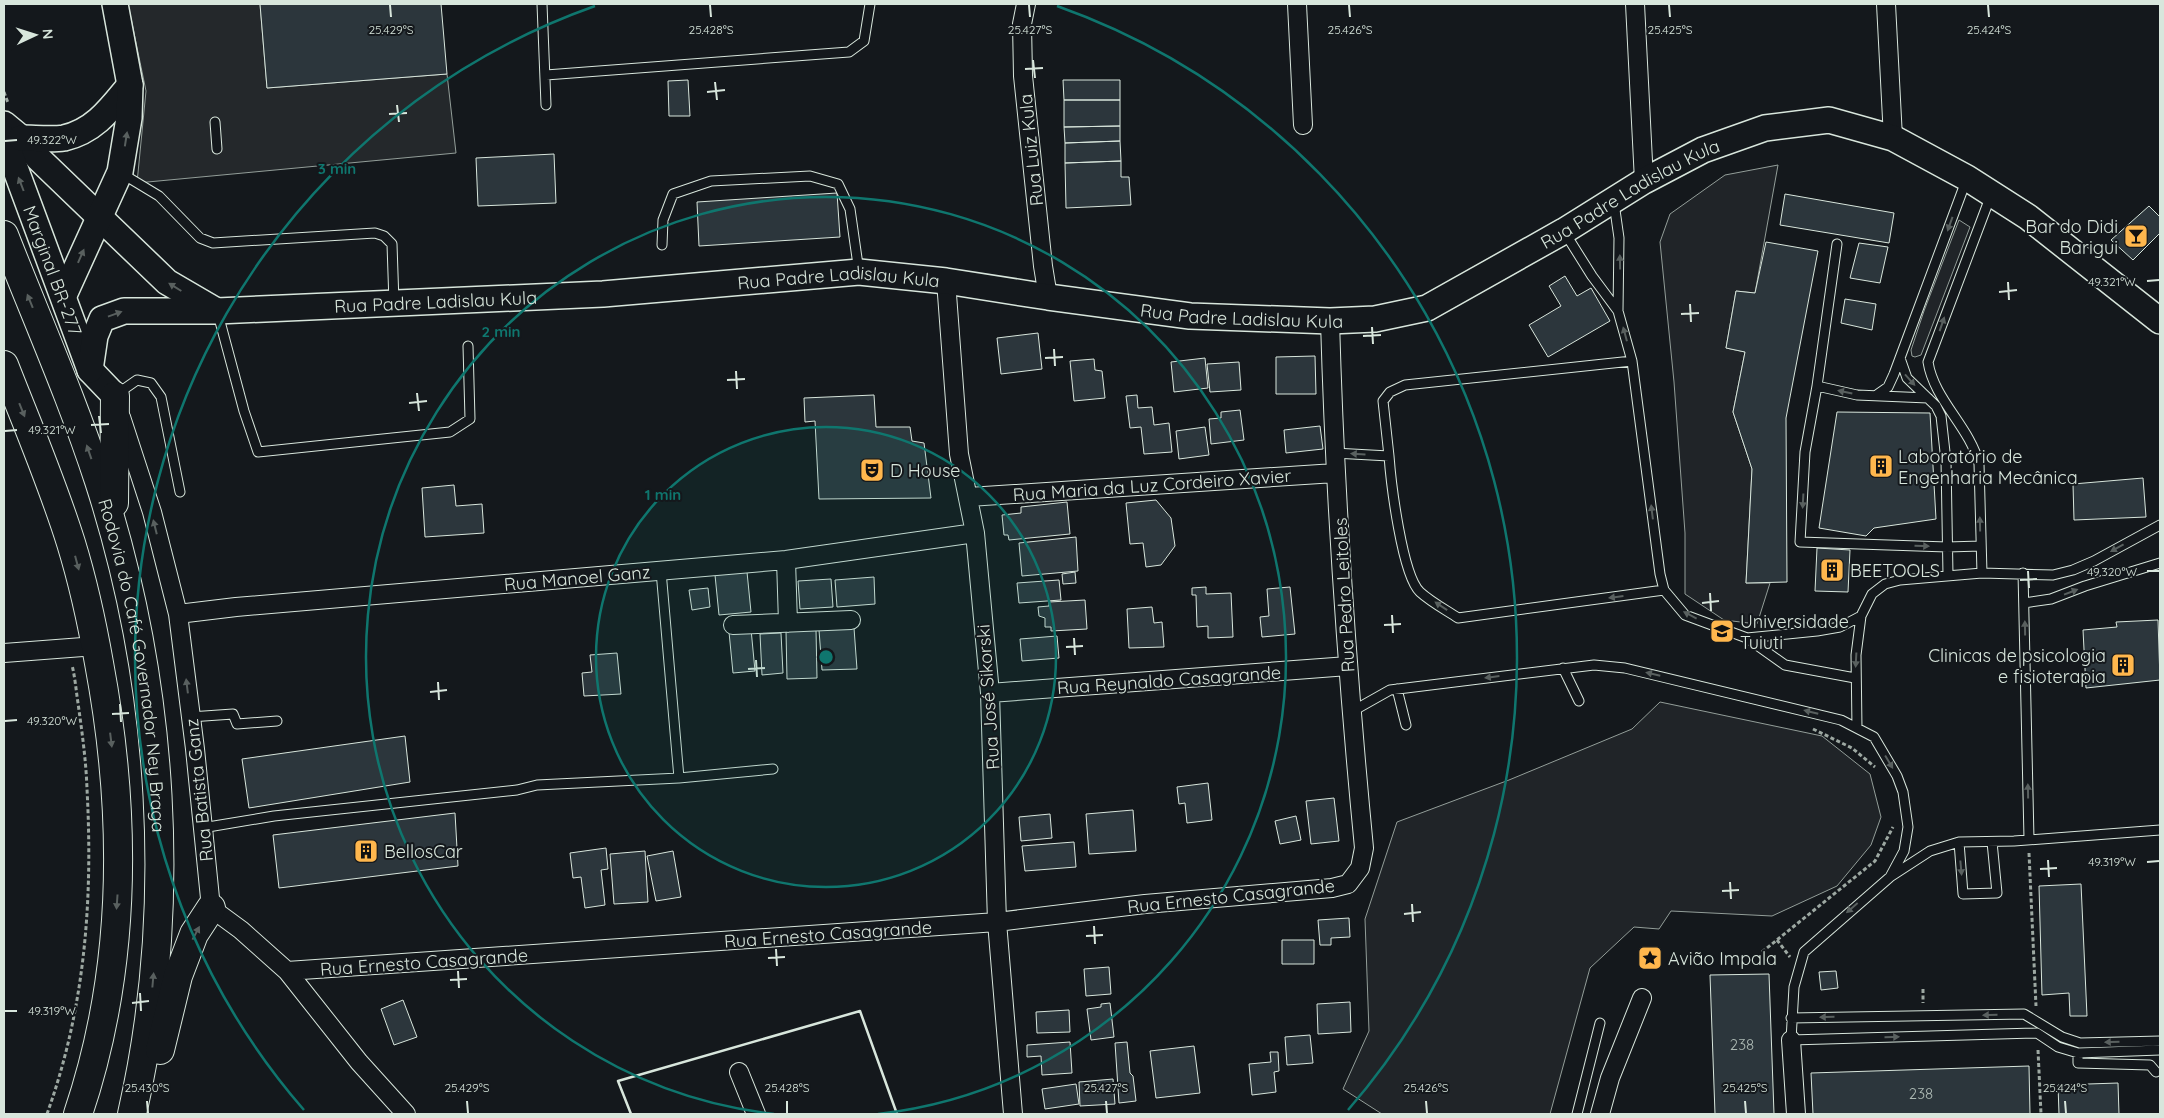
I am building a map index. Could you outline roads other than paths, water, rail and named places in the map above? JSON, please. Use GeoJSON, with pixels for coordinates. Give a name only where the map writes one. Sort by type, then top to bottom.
{"type":"FeatureCollection","features":[{"type":"Feature","properties":{"kind":"highway","name":"Rodovia do Café Governador Ney Braga"},"geometry":{"type":"LineString","coordinates":[[4,235],[86,443],[114,532],[131,598],[143,658],[151,730],[158,834],[157,940],[144,1058],[132,1114]]}},
{"type":"Feature","properties":{"kind":"highway","name":"Rodovia do Café Governador Ney Braga"},"geometry":{"type":"LineString","coordinates":[[4,365],[51,484],[71,543],[96,646],[107,703],[114,764],[118,824],[118,884],[109,989],[99,1041],[78,1114]]}},
{"type":"Feature","properties":{"kind":"highway"},"geometry":{"type":"LineString","coordinates":[[114,532],[115,396]]}},
{"type":"Feature","properties":{"kind":"highway"},"geometry":{"type":"LineString","coordinates":[[145,1114],[178,976],[194,934],[211,908]]}},
{"type":"Feature","properties":{"kind":"street"},"geometry":{"type":"LineString","coordinates":[[64,295],[120,172],[129,118],[130,85],[116,4]]}},
{"type":"Feature","properties":{"kind":"street","name":"Rua Luiz Kula"},"geometry":{"type":"LineString","coordinates":[[1026,4],[1022,24],[1023,76],[1048,297]]}},
{"type":"Feature","properties":{"kind":"street"},"geometry":{"type":"LineString","coordinates":[[1297,4],[1303,125]]}},
{"type":"Feature","properties":{"kind":"street"},"geometry":{"type":"LineString","coordinates":[[1635,4],[1644,181]]}},
{"type":"Feature","properties":{"kind":"street"},"geometry":{"type":"LineString","coordinates":[[1886,4],[1893,138]]}},
{"type":"Feature","properties":{"kind":"street"},"geometry":{"type":"LineString","coordinates":[[10,133],[64,138],[86,130],[103,118],[130,85]]}},
{"type":"Feature","properties":{"kind":"street","name":"Rua Padre Ladislau Kula"},"geometry":{"type":"LineString","coordinates":[[90,370],[96,336],[102,319],[124,311],[217,311],[603,294],[859,272],[946,281],[1190,316],[1330,321],[1376,319],[1427,308],[1564,231],[1644,181],[1703,150],[1765,128],[1829,120],[1893,138],[1992,193],[2028,217],[2160,321]]}},
{"type":"Feature","properties":{"kind":"street"},"geometry":{"type":"LineString","coordinates":[[10,133],[168,282],[217,311]]}},
{"type":"Feature","properties":{"kind":"street","name":"Marginal BR-277"},"geometry":{"type":"LineString","coordinates":[[10,133],[90,370],[115,396]]}},
{"type":"Feature","properties":{"kind":"street","name":"Rua José Sikorski"},"geometry":{"type":"LineString","coordinates":[[946,281],[959,454],[975,533],[990,693],[997,922],[1013,1114]]}},
{"type":"Feature","properties":{"kind":"street","name":"Rua Pedro Leitoles"},"geometry":{"type":"LineString","coordinates":[[1330,321],[1335,473],[1351,712],[1364,848],[1360,868]]}},
{"type":"Feature","properties":{"kind":"street","name":"Rua Batista Ganz"},"geometry":{"type":"LineString","coordinates":[[115,396],[152,512],[178,614],[211,908]]}},
{"type":"Feature","properties":{"kind":"street","name":"Rua Maria da Luz Cordeiro Xavier"},"geometry":{"type":"LineString","coordinates":[[969,497],[1335,473]]}},
{"type":"Feature","properties":{"kind":"street","name":"Rua Manoel Ganz"},"geometry":{"type":"LineString","coordinates":[[178,614],[786,560],[975,533]]}},
{"type":"Feature","properties":{"kind":"street"},"geometry":{"type":"LineString","coordinates":[[786,560],[788,623]]}},
{"type":"Feature","properties":{"kind":"street"},"geometry":{"type":"LineString","coordinates":[[733,625],[851,620]]}},
{"type":"Feature","properties":{"kind":"street"},"geometry":{"type":"LineString","coordinates":[[4,653],[96,646]]}},
{"type":"Feature","properties":{"kind":"street","name":"Rua Reynaldo Casagrande"},"geometry":{"type":"LineString","coordinates":[[990,693],[1348,666]]}},
{"type":"Feature","properties":{"kind":"street","name":"Rua Ernesto Casagrande"},"geometry":{"type":"LineString","coordinates":[[287,971],[997,922],[1145,904],[1332,888],[1348,884],[1360,868]]}},
{"type":"Feature","properties":{"kind":"street"},"geometry":{"type":"LineString","coordinates":[[211,908],[241,930],[287,971],[360,1062],[406,1114]]}},
{"type":"Feature","properties":{"kind":"street"},"geometry":{"type":"LineString","coordinates":[[1600,1114],[1610,1078],[1642,998]]}},
{"type":"Feature","properties":{"kind":"street"},"geometry":{"type":"LineString","coordinates":[[1791,1040],[1796,1114]]}},
{"type":"Feature","properties":{"kind":"street"},"geometry":{"type":"LineString","coordinates":[[738,1072],[756,1114]]}},
{"type":"Feature","properties":{"kind":"lane"},"geometry":{"type":"LineString","coordinates":[[542,4],[546,105]]}},
{"type":"Feature","properties":{"kind":"lane"},"geometry":{"type":"LineString","coordinates":[[546,75],[849,52],[864,41],[870,4]]}},
{"type":"Feature","properties":{"kind":"lane"},"geometry":{"type":"LineString","coordinates":[[215,122],[217,149]]}},
{"type":"Feature","properties":{"kind":"lane"},"geometry":{"type":"LineString","coordinates":[[120,172],[159,196],[200,238],[213,243],[375,233],[384,236],[392,244],[394,303]]}},
{"type":"Feature","properties":{"kind":"lane"},"geometry":{"type":"LineString","coordinates":[[662,246],[663,220],[673,194],[711,181],[810,176],[838,184],[850,209],[859,272]]}},
{"type":"Feature","properties":{"kind":"lane"},"geometry":{"type":"LineString","coordinates":[[1878,394],[1888,387],[1900,358],[1967,178]]}},
{"type":"Feature","properties":{"kind":"lane"},"geometry":{"type":"LineString","coordinates":[[1982,572],[1979,464],[1976,449],[1934,383],[1928,362],[1992,193]]}},
{"type":"Feature","properties":{"kind":"lane"},"geometry":{"type":"LineString","coordinates":[[1613,200],[1619,238],[1618,311],[1632,361],[1664,590],[1685,615],[1747,638],[1786,666],[1855,678]]}},
{"type":"Feature","properties":{"kind":"lane"},"geometry":{"type":"LineString","coordinates":[[1564,231],[1592,276],[1618,311]]}},
{"type":"Feature","properties":{"kind":"lane"},"geometry":{"type":"LineString","coordinates":[[1837,244],[1817,386],[1805,452],[1800,542],[1947,547],[1981,546]]}},
{"type":"Feature","properties":{"kind":"lane"},"geometry":{"type":"LineString","coordinates":[[217,311],[244,411],[258,452],[450,432],[470,419],[468,346]]}},
{"type":"Feature","properties":{"kind":"lane"},"geometry":{"type":"LineString","coordinates":[[1900,358],[1907,378],[1936,406],[1941,416],[1946,461],[1948,576]]}},
{"type":"Feature","properties":{"kind":"lane"},"geometry":{"type":"LineString","coordinates":[[1632,361],[1405,385],[1390,392],[1384,401],[1384,424],[1388,456],[1404,558],[1411,580],[1420,592],[1458,618],[1664,590]]}},
{"type":"Feature","properties":{"kind":"lane"},"geometry":{"type":"LineString","coordinates":[[115,396],[137,380],[151,383],[161,397],[180,492]]}},
{"type":"Feature","properties":{"kind":"lane"},"geometry":{"type":"LineString","coordinates":[[1817,386],[1857,395],[1878,394],[1928,398]]}},
{"type":"Feature","properties":{"kind":"lane"},"geometry":{"type":"LineString","coordinates":[[1334,453],[1388,456]]}},
{"type":"Feature","properties":{"kind":"lane"},"geometry":{"type":"LineString","coordinates":[[1857,728],[1855,678],[1861,616],[1872,594],[1885,584],[1900,580],[1982,572],[2023,572],[2053,575],[2073,570],[2160,525]]}},
{"type":"Feature","properties":{"kind":"lane"},"geometry":{"type":"LineString","coordinates":[[2024,603],[2051,599],[2085,586],[2160,564]]}},
{"type":"Feature","properties":{"kind":"lane"},"geometry":{"type":"LineString","coordinates":[[661,570],[679,778]]}},
{"type":"Feature","properties":{"kind":"lane"},"geometry":{"type":"LineString","coordinates":[[2023,572],[2029,839]]}},
{"type":"Feature","properties":{"kind":"lane"},"geometry":{"type":"LineString","coordinates":[[1747,638],[1840,627],[1861,616]]}},
{"type":"Feature","properties":{"kind":"lane"},"geometry":{"type":"LineString","coordinates":[[1351,712],[1390,690],[1398,688],[1594,665],[1624,668],[1841,720],[1874,737],[1897,776],[1903,792],[1908,827],[1904,851],[1890,877]]}},
{"type":"Feature","properties":{"kind":"lane"},"geometry":{"type":"LineString","coordinates":[[1563,668],[1579,701]]}},
{"type":"Feature","properties":{"kind":"lane"},"geometry":{"type":"LineString","coordinates":[[1398,688],[1406,725]]}},
{"type":"Feature","properties":{"kind":"lane"},"geometry":{"type":"LineString","coordinates":[[190,717],[233,714],[237,724],[277,721]]}},
{"type":"Feature","properties":{"kind":"lane"},"geometry":{"type":"LineString","coordinates":[[202,828],[274,816],[517,790],[537,785],[679,778],[773,769]]}},
{"type":"Feature","properties":{"kind":"lane"},"geometry":{"type":"LineString","coordinates":[[2160,830],[1992,842],[1959,842],[1930,851],[1890,877],[1804,952],[1794,987],[1791,1018],[1791,1040],[2037,1033],[2058,1048],[2078,1053],[2160,1050]]}},
{"type":"Feature","properties":{"kind":"lane"},"geometry":{"type":"LineString","coordinates":[[1959,842],[1964,894],[1997,893],[1992,842]]}},
{"type":"Feature","properties":{"kind":"lane"},"geometry":{"type":"LineString","coordinates":[[1791,1018],[2024,1014],[2062,1037],[2080,1043],[2160,1041]]}},
{"type":"Feature","properties":{"kind":"lane"},"geometry":{"type":"LineString","coordinates":[[1577,1114],[1600,1023]]}},
{"type":"Feature","properties":{"kind":"lane"},"geometry":{"type":"LineString","coordinates":[[2078,1053],[2078,1064],[2134,1064],[2150,1066],[2156,1072]]}},
{"type":"Feature","properties":{"kind":"place","name":"Bar do Didi Barigui"},"geometry":{"type":"Point","coordinates":[2136,236]}},
{"type":"Feature","properties":{"kind":"place","name":"Laboratório de Engenharia Mecânica"},"geometry":{"type":"Point","coordinates":[1881,466]}},
{"type":"Feature","properties":{"kind":"place","name":"D House"},"geometry":{"type":"Point","coordinates":[872,470]}},
{"type":"Feature","properties":{"kind":"place","name":"BEETOOLS"},"geometry":{"type":"Point","coordinates":[1832,570]}},
{"type":"Feature","properties":{"kind":"place","name":"Universidade Tuiuti"},"geometry":{"type":"Point","coordinates":[1722,631]}},
{"type":"Feature","properties":{"kind":"place","name":"Clinicas de psicologia e fisioterapia"},"geometry":{"type":"Point","coordinates":[2123,665]}},
{"type":"Feature","properties":{"kind":"place","name":"BellosCar"},"geometry":{"type":"Point","coordinates":[366,851]}},
{"type":"Feature","properties":{"kind":"place","name":"Avião Impala"},"geometry":{"type":"Point","coordinates":[1650,958]}}]}
